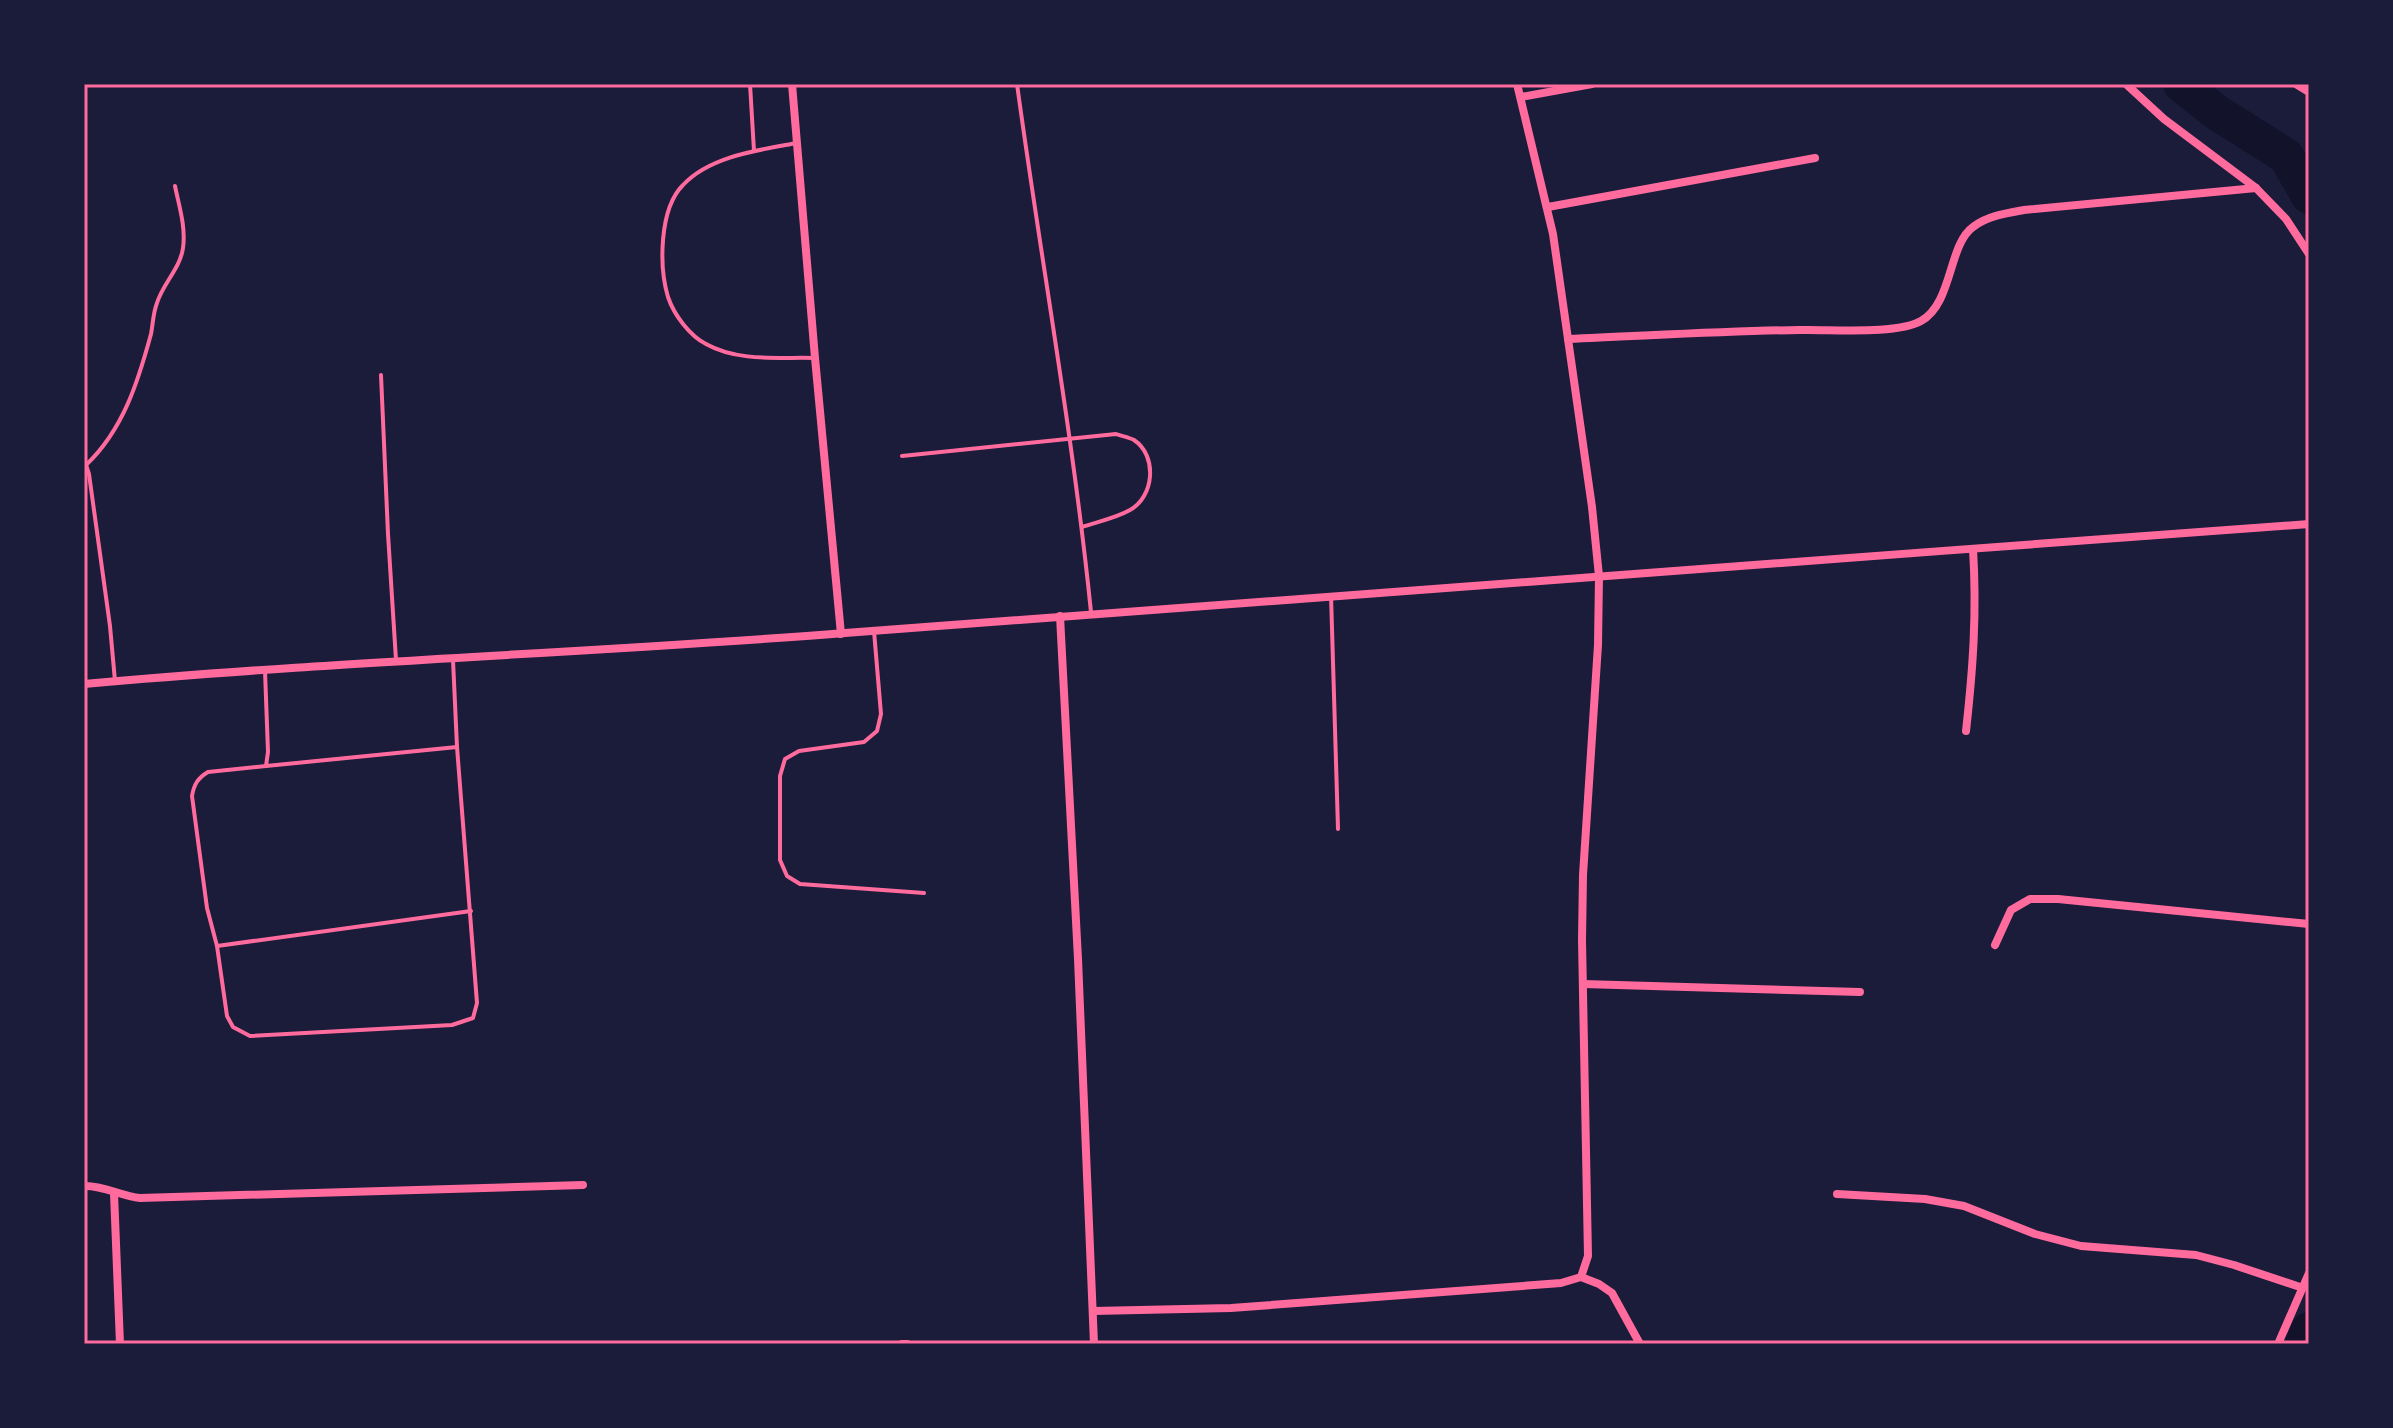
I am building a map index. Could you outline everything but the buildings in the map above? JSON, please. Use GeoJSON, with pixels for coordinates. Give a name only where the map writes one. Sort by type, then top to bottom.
{"type":"FeatureCollection","features":[{"type":"Feature","properties":{"kind":"street"},"geometry":{"type":"LineString","coordinates":[[792,84],[841,634]]}},
{"type":"Feature","properties":{"kind":"street"},"geometry":{"type":"LineString","coordinates":[[1517,84],[1548,207],[1592,507],[1599,576],[1598,645],[1583,875],[1588,1256],[1581,1277]]}},
{"type":"Feature","properties":{"kind":"street"},"geometry":{"type":"LineString","coordinates":[[1521,97],[1592,84]]}},
{"type":"Feature","properties":{"kind":"street"},"geometry":{"type":"LineString","coordinates":[[2126,84],[2164,119],[2256,188],[2286,219],[2309,254]]}},
{"type":"Feature","properties":{"kind":"street"},"geometry":{"type":"LineString","coordinates":[[2296,84],[2309,92]]}},
{"type":"Feature","properties":{"kind":"street"},"geometry":{"type":"LineString","coordinates":[[1548,207],[1815,158]]}},
{"type":"Feature","properties":{"kind":"street"},"geometry":{"type":"LineString","coordinates":[[1568,339],[1890,329],[1921,321],[1938,306],[1959,248],[1970,228],[1993,216],[2024,210],[2256,188]]}},
{"type":"Feature","properties":{"kind":"street"},"geometry":{"type":"LineString","coordinates":[[84,684],[841,634],[2309,524]]}},
{"type":"Feature","properties":{"kind":"street"},"geometry":{"type":"LineString","coordinates":[[1966,731],[1975,647],[1973,549]]}},
{"type":"Feature","properties":{"kind":"street"},"geometry":{"type":"LineString","coordinates":[[1060,616],[1094,1344]]}},
{"type":"Feature","properties":{"kind":"street"},"geometry":{"type":"LineString","coordinates":[[1995,945],[2011,910],[2030,899],[2074,900],[2309,924]]}},
{"type":"Feature","properties":{"kind":"street"},"geometry":{"type":"LineString","coordinates":[[1583,984],[1860,992]]}},
{"type":"Feature","properties":{"kind":"street"},"geometry":{"type":"LineString","coordinates":[[89,1186],[140,1198],[583,1185]]}},
{"type":"Feature","properties":{"kind":"street"},"geometry":{"type":"LineString","coordinates":[[114,1193],[120,1344]]}},
{"type":"Feature","properties":{"kind":"street"},"geometry":{"type":"LineString","coordinates":[[1837,1194],[1925,1199],[1964,1206],[2035,1234],[2081,1246],[2196,1255],[2303,1288]]}},
{"type":"Feature","properties":{"kind":"street"},"geometry":{"type":"LineString","coordinates":[[2278,1344],[2309,1273]]}},
{"type":"Feature","properties":{"kind":"street"},"geometry":{"type":"LineString","coordinates":[[1093,1311],[1231,1308],[1561,1283],[1581,1277],[1612,1293],[1640,1344]]}},
{"type":"Feature","properties":{"kind":"lane"},"geometry":{"type":"LineString","coordinates":[[750,84],[754,151]]}},
{"type":"Feature","properties":{"kind":"lane"},"geometry":{"type":"LineString","coordinates":[[1017,84],[1070,440],[1091,613]]}},
{"type":"Feature","properties":{"kind":"lane"},"geometry":{"type":"LineString","coordinates":[[797,143],[754,151],[706,168],[683,185],[670,202],[661,251],[668,298],[688,331],[705,344],[732,355],[815,358]]}},
{"type":"Feature","properties":{"kind":"lane"},"geometry":{"type":"LineString","coordinates":[[115,681],[89,474],[85,465],[107,443],[121,419],[144,359],[156,305],[177,267],[183,248],[183,227],[175,186]]}},
{"type":"Feature","properties":{"kind":"lane"},"geometry":{"type":"LineString","coordinates":[[381,375],[396,661]]}},
{"type":"Feature","properties":{"kind":"lane"},"geometry":{"type":"LineString","coordinates":[[902,456],[1116,434],[1133,439],[1145,452],[1151,474],[1146,495],[1131,510],[1082,527]]}},
{"type":"Feature","properties":{"kind":"lane"},"geometry":{"type":"LineString","coordinates":[[1331,595],[1338,829]]}},
{"type":"Feature","properties":{"kind":"lane"},"geometry":{"type":"LineString","coordinates":[[874,631],[881,714],[877,731],[864,742],[799,751],[785,759],[780,776],[780,860],[787,876],[800,884],[924,893]]}},
{"type":"Feature","properties":{"kind":"lane"},"geometry":{"type":"LineString","coordinates":[[453,658],[477,1003],[473,1018],[452,1025],[250,1036],[233,1027],[227,1016],[217,946],[207,908],[192,804],[193,786],[208,772],[457,747]]}},
{"type":"Feature","properties":{"kind":"lane"},"geometry":{"type":"LineString","coordinates":[[265,671],[266,766]]}},
{"type":"Feature","properties":{"kind":"lane"},"geometry":{"type":"LineString","coordinates":[[217,946],[471,911]]}},
{"type":"Feature","properties":{"kind":"waterway"},"geometry":{"type":"LineString","coordinates":[[2181,84],[2216,112],[2286,156],[2309,196]]}},
{"type":"Feature","properties":{"kind":"waterway"},"geometry":{"type":"LineString","coordinates":[[2303,1344],[2309,1330]]}}]}
